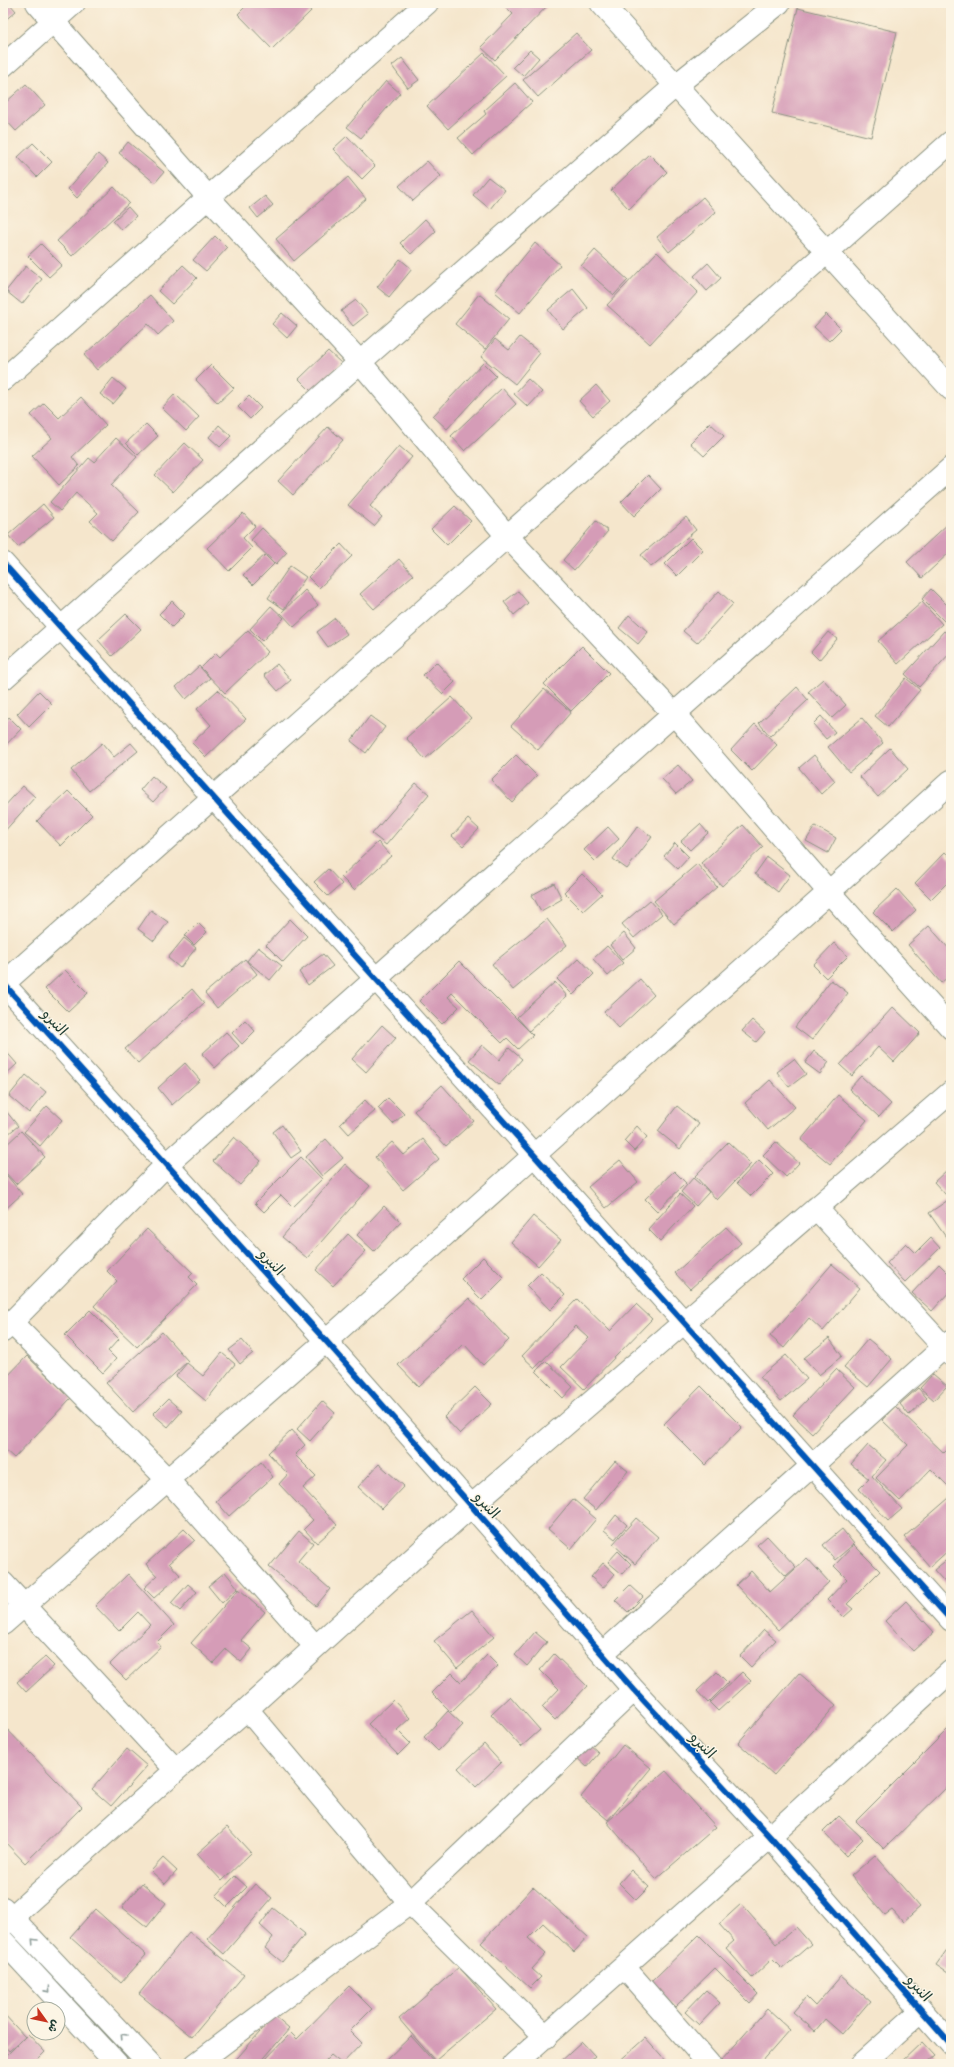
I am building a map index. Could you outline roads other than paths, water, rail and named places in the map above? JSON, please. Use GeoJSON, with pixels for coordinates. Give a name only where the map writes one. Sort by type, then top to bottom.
{"type":"FeatureCollection","features":[{"type":"Feature","properties":{"kind":"street"},"geometry":{"type":"LineString","coordinates":[[37,3],[209,198],[360,362],[507,536],[675,715],[829,892],[951,1028]]}},
{"type":"Feature","properties":{"kind":"street"},"geometry":{"type":"LineString","coordinates":[[3,66],[74,3]]}},
{"type":"Feature","properties":{"kind":"street"},"geometry":{"type":"LineString","coordinates":[[3,380],[427,3]]}},
{"type":"Feature","properties":{"kind":"street"},"geometry":{"type":"LineString","coordinates":[[601,3],[951,389]]}},
{"type":"Feature","properties":{"kind":"street"},"geometry":{"type":"LineString","coordinates":[[3,679],[360,362],[675,86],[779,3]]}},
{"type":"Feature","properties":{"kind":"street"},"geometry":{"type":"LineString","coordinates":[[3,984],[951,142]]}},
{"type":"Feature","properties":{"kind":"street"},"geometry":{"type":"LineString","coordinates":[[315,1646],[168,1480],[7,1327],[166,1165],[675,715],[951,468]]}},
{"type":"Feature","properties":{"kind":"street"},"geometry":{"type":"LineString","coordinates":[[3,563],[951,1620]]}},
{"type":"Feature","properties":{"kind":"street"},"geometry":{"type":"LineString","coordinates":[[3,1624],[326,1341],[829,892],[951,781]]}},
{"type":"Feature","properties":{"kind":"street","name":"النبرو"},"geometry":{"type":"LineString","coordinates":[[3,984],[326,1341],[634,1690],[770,1837],[951,2044]]}},
{"type":"Feature","properties":{"kind":"street"},"geometry":{"type":"LineString","coordinates":[[150,2064],[6,1917],[247,1709],[471,1506],[951,1092]]}},
{"type":"Feature","properties":{"kind":"street"},"geometry":{"type":"LineString","coordinates":[[602,1654],[812,1466],[949,1348],[816,1208]]}},
{"type":"Feature","properties":{"kind":"street"},"geometry":{"type":"LineString","coordinates":[[3,1583],[176,1770]]}},
{"type":"Feature","properties":{"kind":"street"},"geometry":{"type":"LineString","coordinates":[[514,2064],[770,1837],[951,1671]]}},
{"type":"Feature","properties":{"kind":"street"},"geometry":{"type":"LineString","coordinates":[[196,2064],[410,1903],[634,1690]]}},
{"type":"Feature","properties":{"kind":"street"},"geometry":{"type":"LineString","coordinates":[[247,1709],[410,1903],[546,2037]]}},
{"type":"Feature","properties":{"kind":"street"},"geometry":{"type":"LineString","coordinates":[[3,1941],[110,2061]]}},
{"type":"Feature","properties":{"kind":"street"},"geometry":{"type":"LineString","coordinates":[[624,1967],[709,2064]]}},
{"type":"Feature","properties":{"kind":"street"},"geometry":{"type":"LineString","coordinates":[[862,2064],[921,2011]]}}]}
